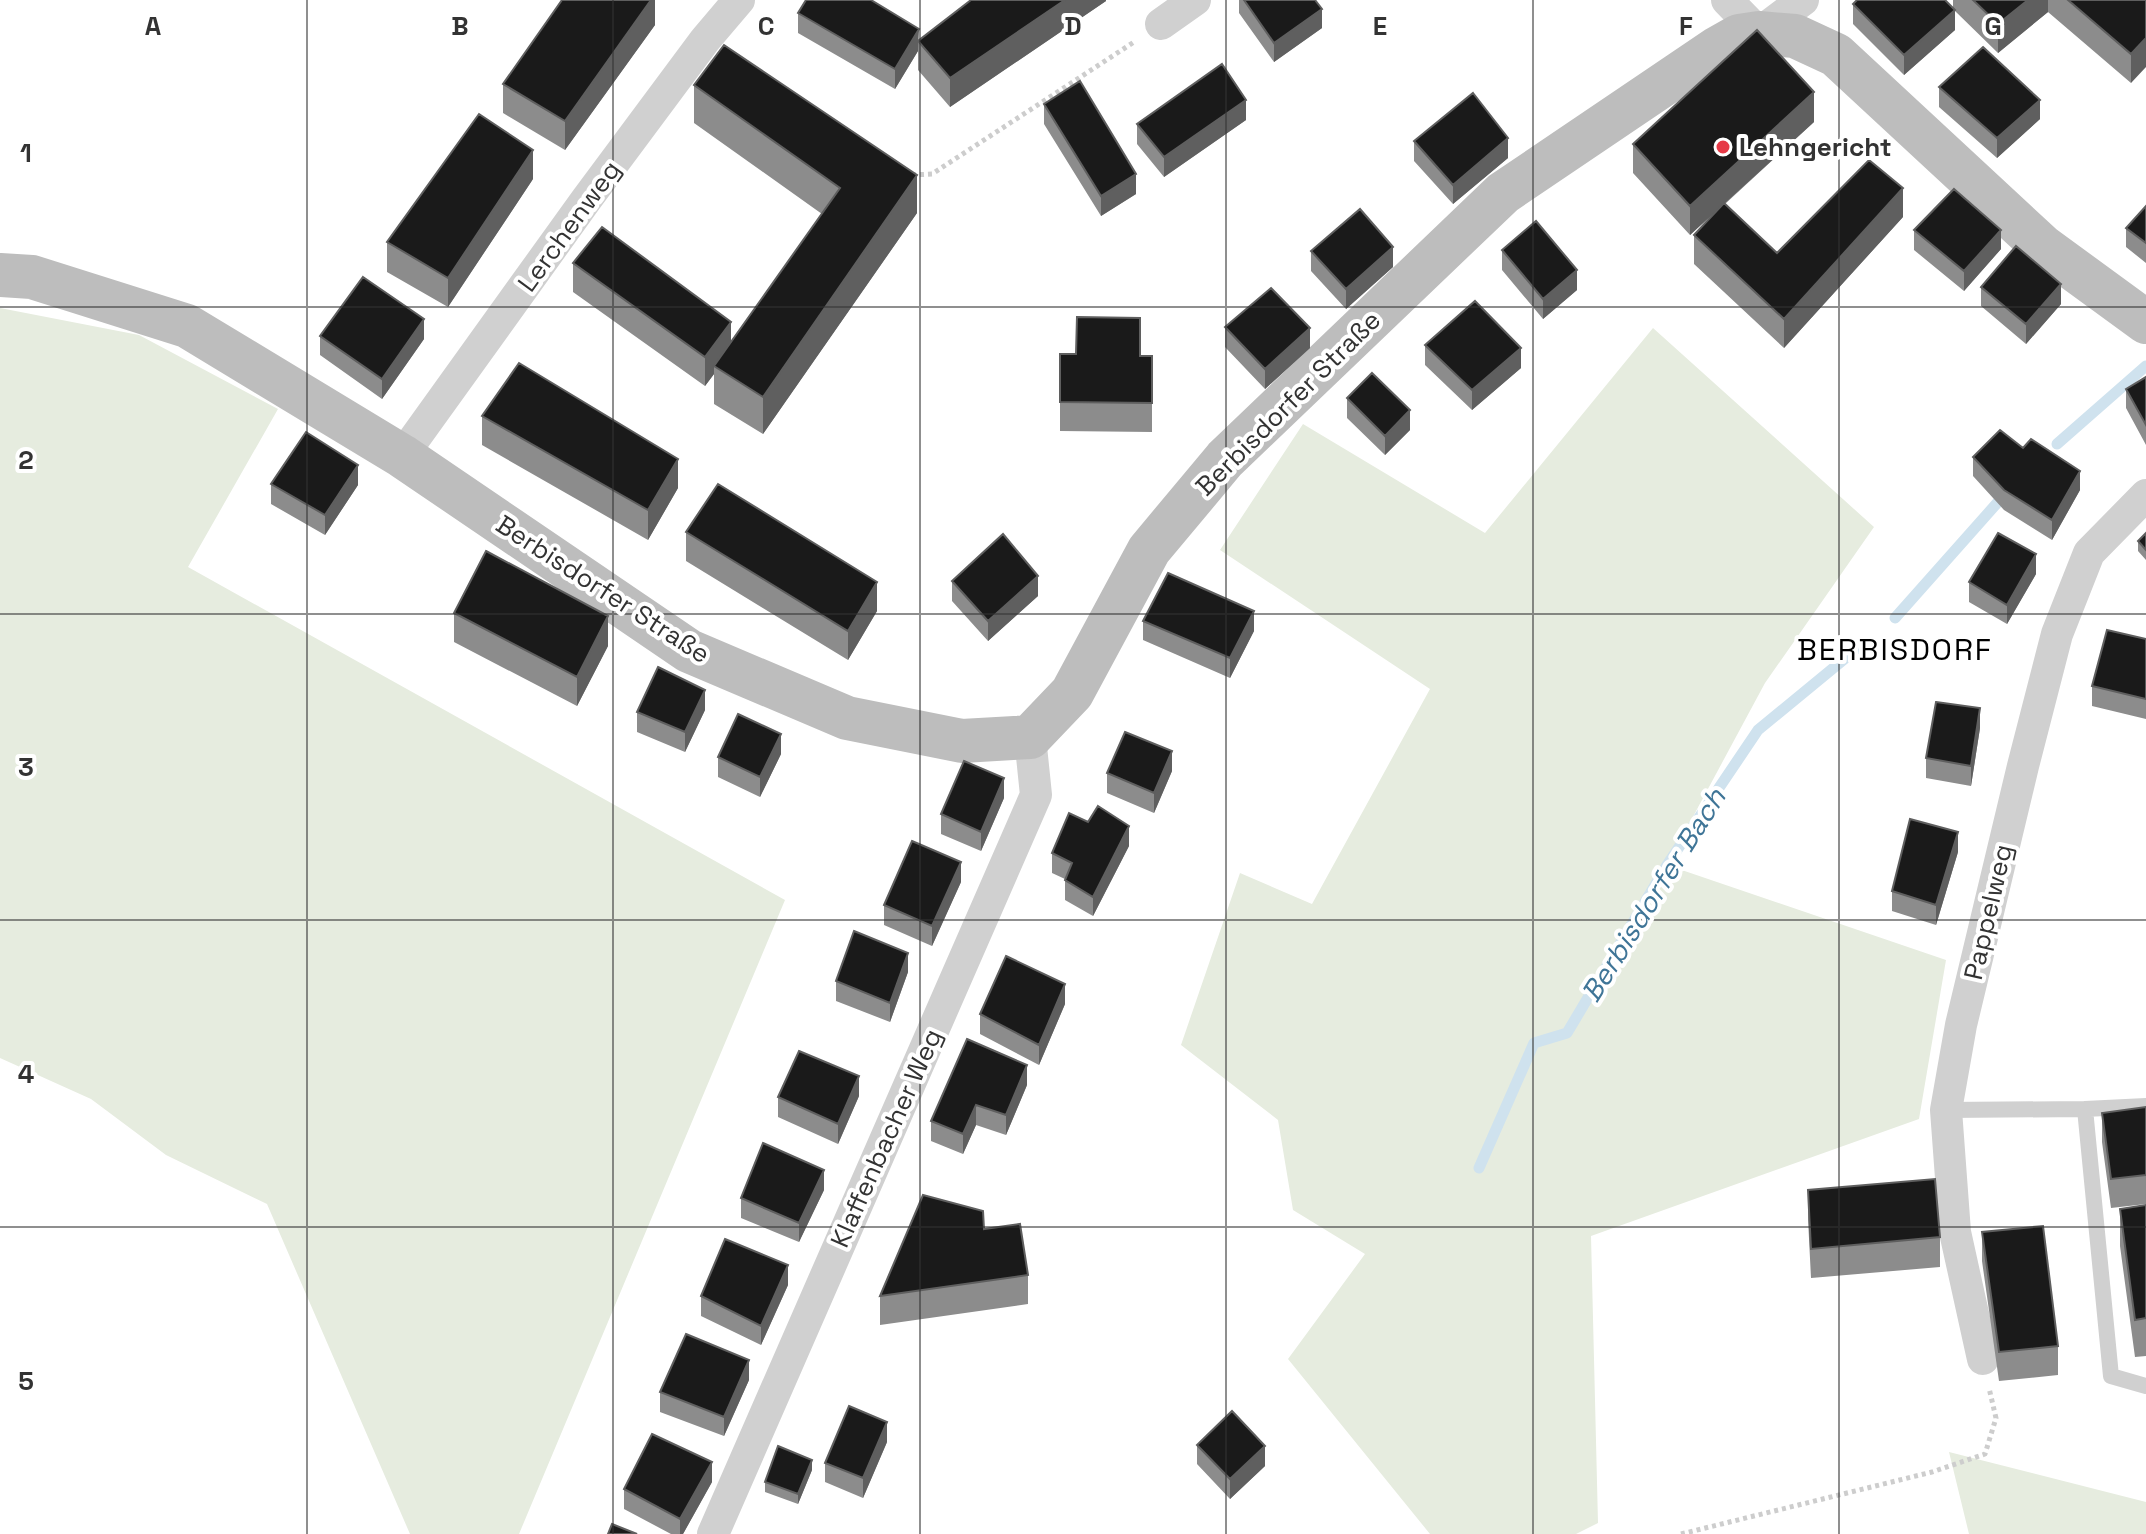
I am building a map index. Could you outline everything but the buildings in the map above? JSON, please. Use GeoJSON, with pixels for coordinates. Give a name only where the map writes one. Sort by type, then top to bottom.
{"type":"FeatureCollection","features":[{"type":"Feature","properties":{"kind":"street","name":"Lerchenweg"},"geometry":{"type":"LineString","coordinates":[[402,456],[586,200],[705,40],[739,0]]}},
{"type":"Feature","properties":{"kind":"street"},"geometry":{"type":"LineString","coordinates":[[1161,24],[1195,0]]}},
{"type":"Feature","properties":{"kind":"street"},"geometry":{"type":"LineString","coordinates":[[1727,0],[1759,33],[1803,0]]}},
{"type":"Feature","properties":{"kind":"street","name":"Berbisdorfer Straße"},"geometry":{"type":"LineString","coordinates":[[0,275],[32,277],[187,326],[402,456],[689,651],[847,718],[962,741],[1030,737],[1072,693],[1149,550],[1225,459],[1503,193],[1739,36],[1759,33],[1795,36],[1836,55],[2042,246],[2146,322]]}},
{"type":"Feature","properties":{"kind":"street","name":"Pappelweg"},"geometry":{"type":"LineString","coordinates":[[1983,1359],[1955,1232],[1946,1110],[1961,1025],[2057,634],[2089,553],[2146,495]]}},
{"type":"Feature","properties":{"kind":"street","name":"Klaffenbacher Weg"},"geometry":{"type":"LineString","coordinates":[[713,1534],[1036,795],[1030,737]]}},
{"type":"Feature","properties":{"kind":"lane"},"geometry":{"type":"LineString","coordinates":[[1946,1110],[2146,1106]]}},
{"type":"Feature","properties":{"kind":"lane"},"geometry":{"type":"LineString","coordinates":[[2085,1109],[2111,1376],[2146,1386]]}},
{"type":"Feature","properties":{"kind":"path"},"geometry":{"type":"LineString","coordinates":[[902,176],[932,174],[1161,24]]}},
{"type":"Feature","properties":{"kind":"path"},"geometry":{"type":"LineString","coordinates":[[1681,1534],[1932,1472],[1985,1454],[1996,1418],[1983,1359]]}},
{"type":"Feature","properties":{"kind":"shaded area"},"geometry":{"type":"Polygon","coordinates":[[[0,308],[139,335],[278,409],[188,567],[785,900],[519,1534],[410,1534],[267,1204],[166,1155],[91,1099],[0,1058],[0,308]]]}},
{"type":"Feature","properties":{"kind":"shaded area"},"geometry":{"type":"Polygon","coordinates":[[[1653,328],[1874,527],[1765,683],[1667,865],[1946,960],[1919,1119],[1591,1236],[1598,1523],[1576,1534],[1430,1534],[1288,1359],[1365,1254],[1293,1210],[1278,1120],[1181,1045],[1240,873],[1312,904],[1430,689],[1220,550],[1303,424],[1485,533],[1653,328]]]}},
{"type":"Feature","properties":{"kind":"shaded area"},"geometry":{"type":"Polygon","coordinates":[[[1949,1452],[2146,1502],[2146,1534],[1969,1534],[1949,1452]]]}},
{"type":"Feature","properties":{"kind":"waterway","name":"Berbisdorfer Bach"},"geometry":{"type":"LineString","coordinates":[[2057,444],[2146,366]]}},
{"type":"Feature","properties":{"kind":"waterway","name":"Berbisdorfer Bach"},"geometry":{"type":"LineString","coordinates":[[1895,618],[1998,502]]}},
{"type":"Feature","properties":{"kind":"waterway","name":"Berbisdorfer Bach"},"geometry":{"type":"LineString","coordinates":[[1479,1168],[1534,1043],[1567,1033],[1667,865],[1758,730],[1865,642]]}},
{"type":"Feature","properties":{"kind":"place","name":"Lehngericht"},"geometry":{"type":"Point","coordinates":[1723,147]}},
{"type":"Feature","properties":{"kind":"district","name":"BERBISDORF"},"geometry":{"type":"Point","coordinates":[1895,649]}}]}
